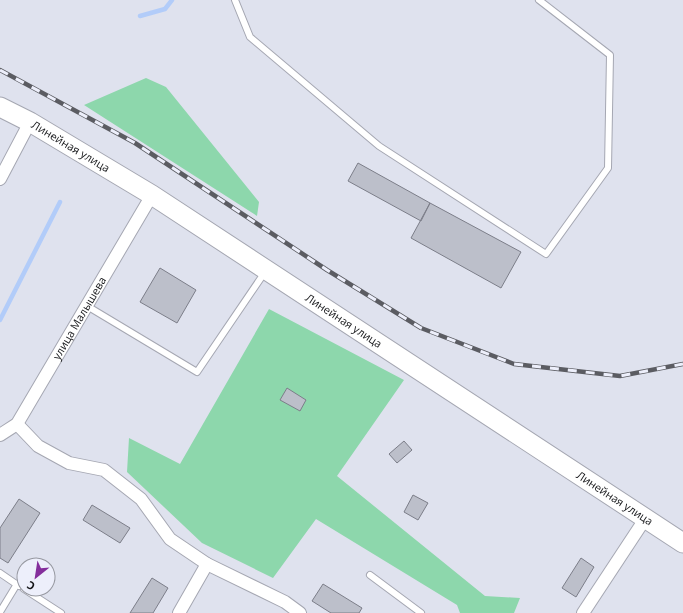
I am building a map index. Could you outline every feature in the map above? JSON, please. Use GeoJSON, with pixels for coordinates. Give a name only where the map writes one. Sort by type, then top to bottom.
{"type":"FeatureCollection","features":[{"type":"Feature","properties":{"kind":"main road","name":"Линейная улица"},"geometry":{"type":"LineString","coordinates":[[0,107],[30,122],[152,196],[683,543]]}},
{"type":"Feature","properties":{"kind":"street"},"geometry":{"type":"LineString","coordinates":[[0,179],[30,122]]}},
{"type":"Feature","properties":{"kind":"street","name":"улица Малышева"},"geometry":{"type":"LineString","coordinates":[[0,435],[17,424],[152,196]]}},
{"type":"Feature","properties":{"kind":"street"},"geometry":{"type":"LineString","coordinates":[[17,424],[38,446],[69,463],[104,470],[141,499],[170,539],[207,564],[285,602],[300,613]]}},
{"type":"Feature","properties":{"kind":"street"},"geometry":{"type":"LineString","coordinates":[[583,613],[645,519]]}},
{"type":"Feature","properties":{"kind":"street"},"geometry":{"type":"LineString","coordinates":[[179,613],[207,564]]}},
{"type":"Feature","properties":{"kind":"lane"},"geometry":{"type":"LineString","coordinates":[[236,0],[250,37],[380,146],[546,254],[608,168],[610,55],[539,0]]}},
{"type":"Feature","properties":{"kind":"lane"},"geometry":{"type":"LineString","coordinates":[[87,306],[197,372],[266,270]]}},
{"type":"Feature","properties":{"kind":"lane"},"geometry":{"type":"LineString","coordinates":[[0,573],[16,583]]}},
{"type":"Feature","properties":{"kind":"lane"},"geometry":{"type":"LineString","coordinates":[[370,575],[421,613]]}},
{"type":"Feature","properties":{"kind":"lane"},"geometry":{"type":"LineString","coordinates":[[0,612],[16,586]]}},
{"type":"Feature","properties":{"kind":"lane"},"geometry":{"type":"LineString","coordinates":[[34,597],[51,610],[61,613]]}},
{"type":"Feature","properties":{"kind":"green space"},"geometry":{"type":"Polygon","coordinates":[[[146,78],[166,87],[259,202],[257,216],[84,105],[146,78]]]}},
{"type":"Feature","properties":{"kind":"green space"},"geometry":{"type":"Polygon","coordinates":[[[269,309],[404,380],[337,476],[485,596],[520,598],[514,613],[460,613],[457,605],[316,519],[273,578],[202,543],[127,472],[129,438],[180,464],[269,309]]]}},
{"type":"Feature","properties":{"kind":"building"},"geometry":{"type":"Polygon","coordinates":[[[358,163],[430,203],[421,221],[348,181],[358,163]]]}},
{"type":"Feature","properties":{"kind":"building"},"geometry":{"type":"Polygon","coordinates":[[[430,203],[521,252],[501,288],[411,238],[430,203]]]}},
{"type":"Feature","properties":{"kind":"building"},"geometry":{"type":"Polygon","coordinates":[[[160,268],[196,290],[177,323],[140,302],[160,268]]]}},
{"type":"Feature","properties":{"kind":"building"},"geometry":{"type":"Polygon","coordinates":[[[287,388],[306,400],[300,411],[280,400],[287,388]]]}},
{"type":"Feature","properties":{"kind":"building"},"geometry":{"type":"Polygon","coordinates":[[[404,441],[412,450],[397,463],[389,454],[404,441]]]}},
{"type":"Feature","properties":{"kind":"building"},"geometry":{"type":"Polygon","coordinates":[[[413,495],[428,503],[418,520],[404,512],[413,495]]]}},
{"type":"Feature","properties":{"kind":"building"},"geometry":{"type":"Polygon","coordinates":[[[19,499],[40,513],[8,563],[0,558],[0,528],[19,499]]]}},
{"type":"Feature","properties":{"kind":"building"},"geometry":{"type":"Polygon","coordinates":[[[92,505],[130,528],[120,543],[83,520],[92,505]]]}},
{"type":"Feature","properties":{"kind":"building"},"geometry":{"type":"Polygon","coordinates":[[[581,558],[594,567],[576,597],[562,588],[581,558]]]}},
{"type":"Feature","properties":{"kind":"building"},"geometry":{"type":"Polygon","coordinates":[[[152,578],[168,588],[153,613],[130,613],[152,578]]]}},
{"type":"Feature","properties":{"kind":"building"},"geometry":{"type":"Polygon","coordinates":[[[323,584],[362,608],[359,613],[331,613],[312,601],[323,584]]]}},
{"type":"Feature","properties":{"kind":"waterway"},"geometry":{"type":"LineString","coordinates":[[140,16],[165,9],[172,0]]}},
{"type":"Feature","properties":{"kind":"waterway"},"geometry":{"type":"LineString","coordinates":[[0,320],[60,202]]}},
{"type":"Feature","properties":{"kind":"railway"},"geometry":{"type":"LineString","coordinates":[[0,70],[135,143],[327,270],[421,328],[514,364],[620,376],[683,364]]}}]}
